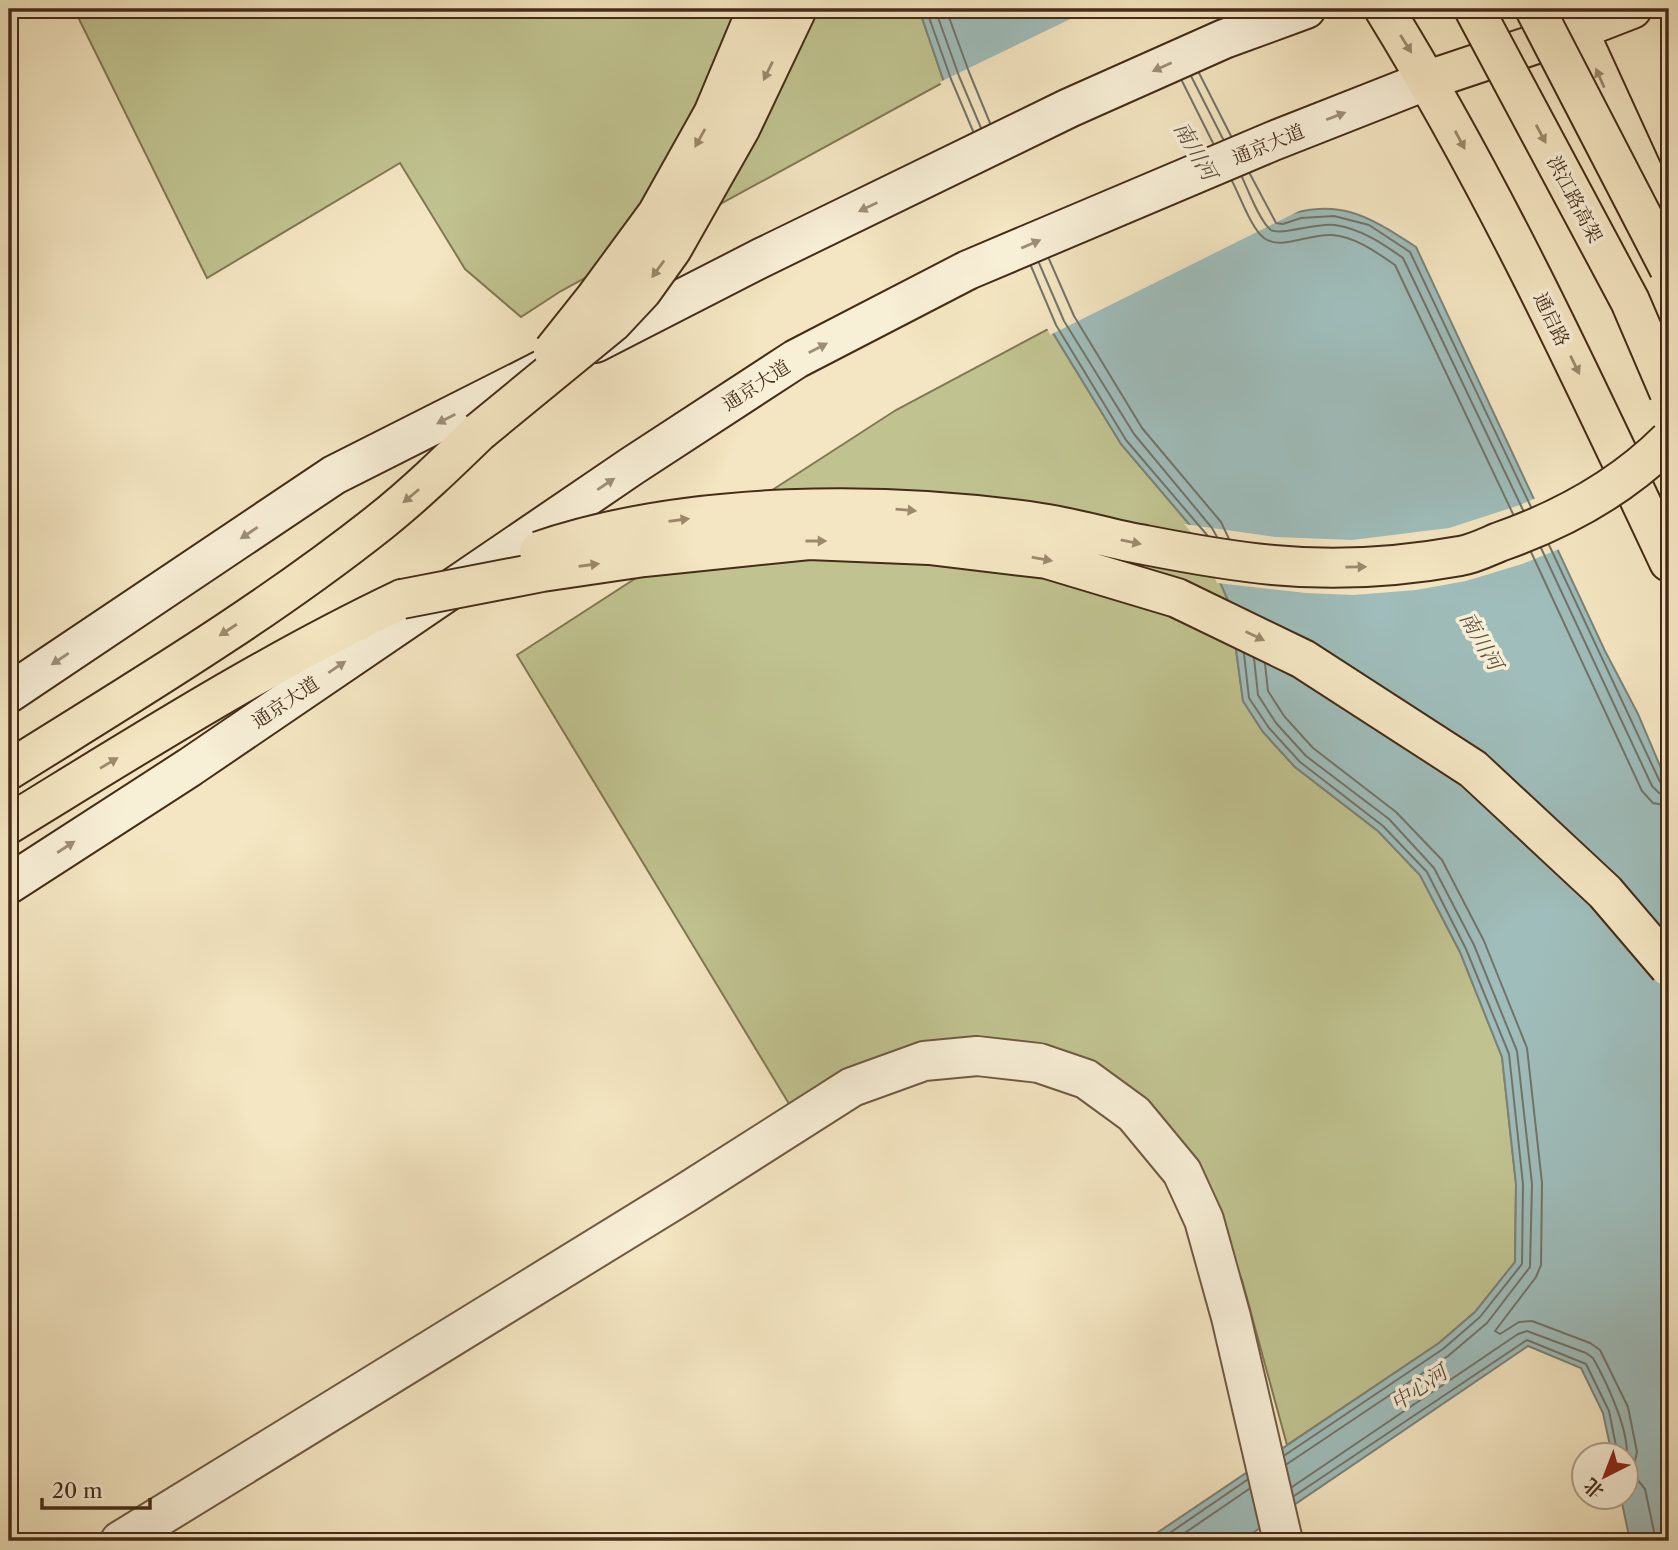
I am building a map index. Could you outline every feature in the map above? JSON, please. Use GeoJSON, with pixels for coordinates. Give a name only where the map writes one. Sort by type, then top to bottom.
{"type":"FeatureCollection","features":[{"type":"Feature","properties":{"kind":"main road"},"geometry":{"type":"LineString","coordinates":[[479,432],[553,351],[597,297],[657,214],[713,114],[757,9]]}},
{"type":"Feature","properties":{"kind":"main road"},"geometry":{"type":"LineString","coordinates":[[9,770],[243,620],[333,558],[417,490],[479,432],[613,322],[642,291],[672,249],[740,129],[797,9]]}},
{"type":"Feature","properties":{"kind":"main road"},"geometry":{"type":"LineString","coordinates":[[9,693],[334,475],[751,264],[1069,108],[1224,39],[1307,9]]}},
{"type":"Feature","properties":{"kind":"main road","name":"通启路"},"geometry":{"type":"LineString","coordinates":[[1384,9],[1428,80],[1518,248],[1669,562]]}},
{"type":"Feature","properties":{"kind":"main road","name":"洪江路高架"},"geometry":{"type":"LineString","coordinates":[[1475,9],[1630,301],[1669,392]]}},
{"type":"Feature","properties":{"kind":"main road"},"geometry":{"type":"LineString","coordinates":[[1535,9],[1669,268]]}},
{"type":"Feature","properties":{"kind":"main road","name":"通京大道"},"geometry":{"type":"LineString","coordinates":[[9,884],[190,766],[632,466],[796,359],[968,271],[1273,141],[1572,19],[1632,9]]}},
{"type":"Feature","properties":{"kind":"main road"},"geometry":{"type":"LineString","coordinates":[[1572,19],[1669,229]]}},
{"type":"Feature","properties":{"kind":"main road"},"geometry":{"type":"LineString","coordinates":[[402,599],[551,547],[636,526],[720,514],[811,510],[895,509],[1042,523],[1146,546],[1272,565],[1358,568],[1463,556],[1541,527],[1618,484],[1669,440]]}},
{"type":"Feature","properties":{"kind":"main road"},"geometry":{"type":"LineString","coordinates":[[402,599],[555,570],[644,557],[809,540],[929,545],[1047,559],[1177,598],[1290,653],[1473,769],[1605,892],[1669,967]]}},
{"type":"Feature","properties":{"kind":"main road","name":"通京大道"},"geometry":{"type":"LineString","coordinates":[[9,824],[265,669],[402,599]]}},
{"type":"Feature","properties":{"kind":"main road"},"geometry":{"type":"LineString","coordinates":[[120,1541],[684,1194],[852,1087],[924,1061],[977,1056],[1039,1063],[1086,1079],[1134,1114],[1182,1172],[1204,1220],[1231,1317],[1283,1541]]}},
{"type":"Feature","properties":{"kind":"green space"},"geometry":{"type":"Polygon","coordinates":[[[74,9],[919,9],[944,82],[561,291],[521,317],[465,269],[400,163],[207,278],[74,9]]]}},
{"type":"Feature","properties":{"kind":"green space"},"geometry":{"type":"Polygon","coordinates":[[[1050,328],[1121,444],[1201,538],[1230,605],[1243,701],[1263,732],[1295,767],[1378,831],[1420,875],[1460,952],[1502,1057],[1516,1184],[1515,1262],[1475,1312],[1439,1343],[1287,1445],[1242,1280],[1179,1148],[1001,1043],[791,1107],[517,655],[896,410],[1050,328]]]}},
{"type":"Feature","properties":{"kind":"water"},"geometry":{"type":"Polygon","coordinates":[[[919,9],[1175,9],[1279,217],[1319,209],[1351,212],[1382,226],[1416,247],[1605,651],[1638,714],[1669,787],[1669,1541],[1630,1541],[1624,1512],[1640,1512],[1640,1442],[1609,1442],[1603,1413],[1581,1368],[1528,1346],[1241,1541],[1145,1541],[1439,1343],[1475,1312],[1515,1262],[1516,1184],[1502,1057],[1460,952],[1420,875],[1378,831],[1295,767],[1263,732],[1243,701],[1230,605],[1201,538],[1121,444],[1050,328],[944,82],[919,9]]]}},
{"type":"Feature","properties":{"kind":"pier"},"geometry":{"type":"Polygon","coordinates":[[[1091,9],[1179,9],[1281,213],[1305,208],[1050,335],[940,82],[1091,9]]]}},
{"type":"Feature","properties":{"kind":"pier"},"geometry":{"type":"Polygon","coordinates":[[[1538,497],[1562,548],[1522,564],[1466,581],[1416,590],[1354,595],[1306,593],[1217,583],[1198,540],[1184,524],[1276,537],[1352,540],[1449,528],[1538,497]]]}},
{"type":"Feature","properties":{"kind":"water label","name":"南川河"},"geometry":{"type":"Point","coordinates":[1195,151]}},
{"type":"Feature","properties":{"kind":"water label","name":"南川河"},"geometry":{"type":"Point","coordinates":[1481,641]}},
{"type":"Feature","properties":{"kind":"water label","name":"中心河"},"geometry":{"type":"Point","coordinates":[1419,1388]}}]}
